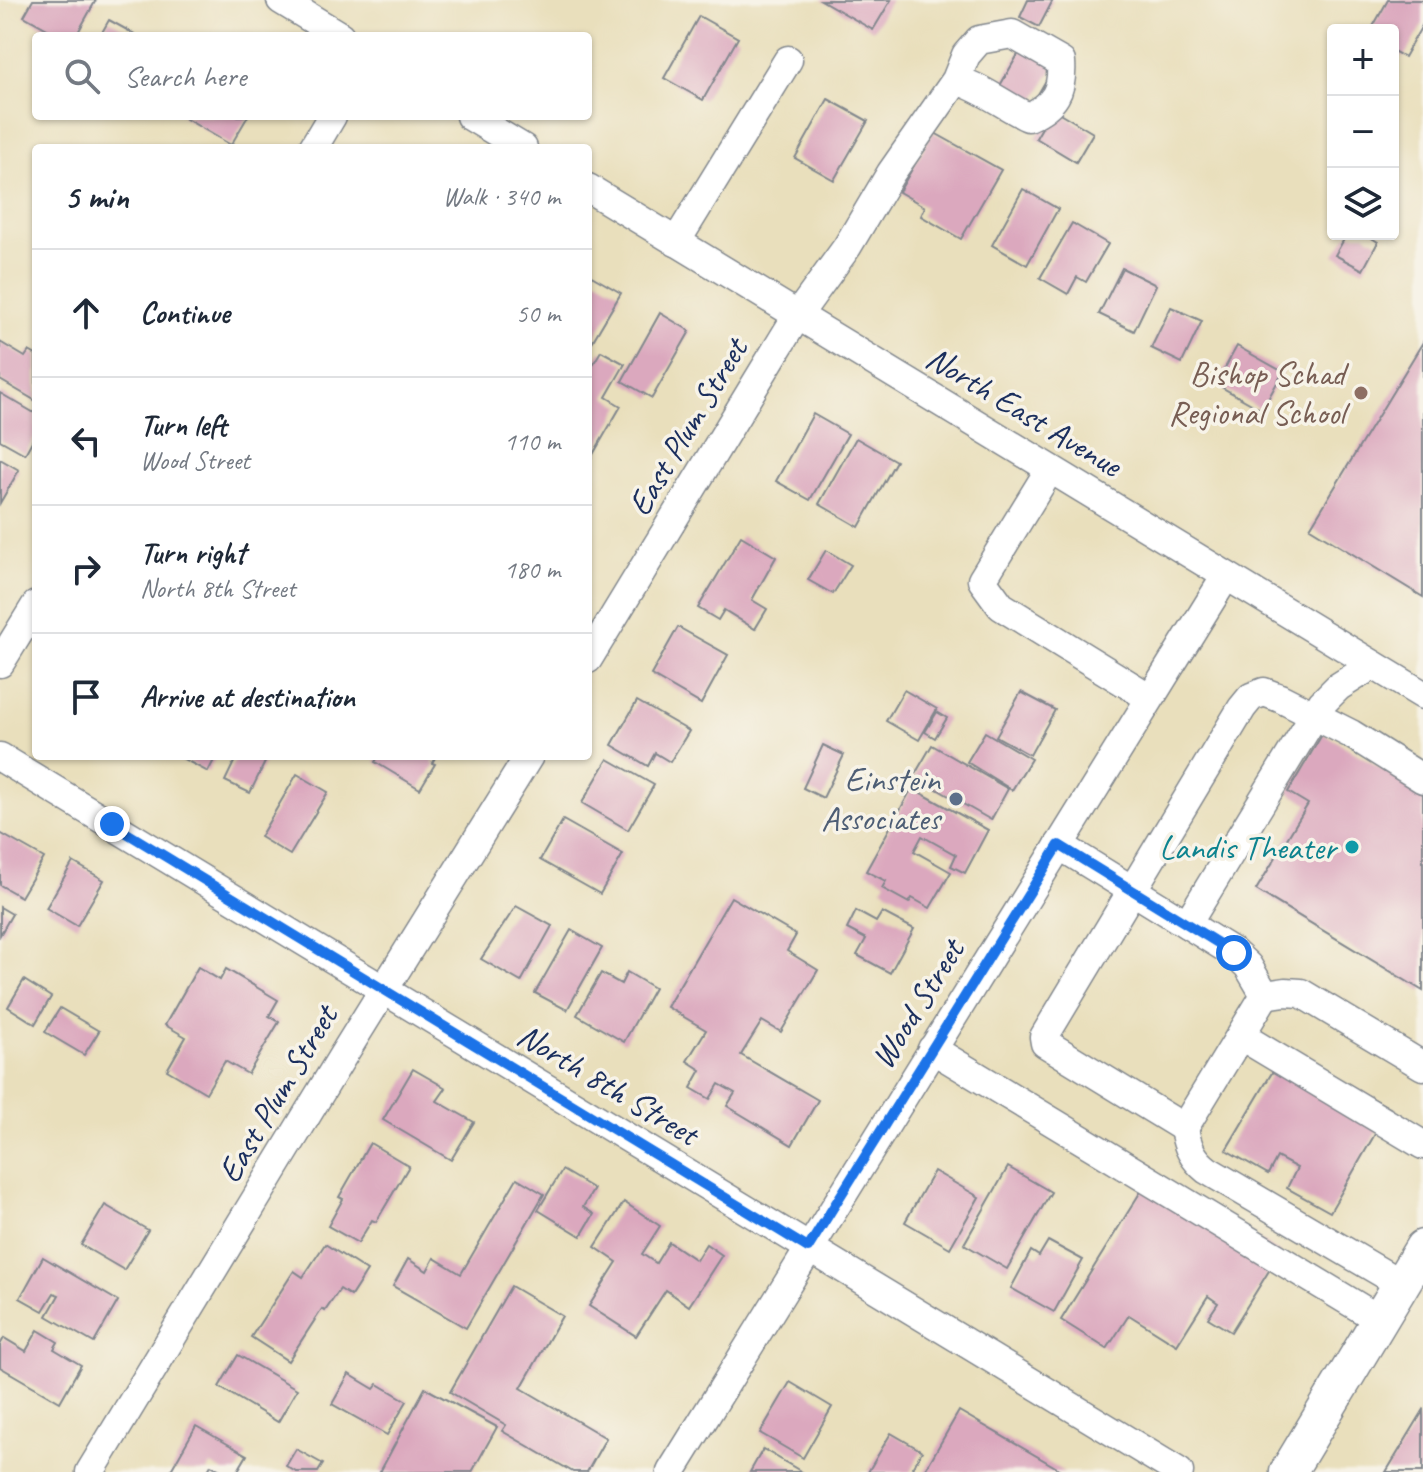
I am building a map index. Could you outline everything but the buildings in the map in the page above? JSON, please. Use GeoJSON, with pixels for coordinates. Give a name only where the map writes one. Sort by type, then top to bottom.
{"type":"FeatureCollection","features":[{"type":"Feature","properties":{"kind":"main road"},"geometry":{"type":"LineString","coordinates":[[1288,1472],[1423,1248]]}},
{"type":"Feature","properties":{"kind":"street"},"geometry":{"type":"LineString","coordinates":[[288,2],[334,32]]}},
{"type":"Feature","properties":{"kind":"street"},"geometry":{"type":"LineString","coordinates":[[676,242],[788,60]]}},
{"type":"Feature","properties":{"kind":"street","name":"East Plum Street"},"geometry":{"type":"LineString","coordinates":[[592,652],[797,316],[847,247],[891,173],[956,80]]}},
{"type":"Feature","properties":{"kind":"street"},"geometry":{"type":"LineString","coordinates":[[315,144],[330,120]]}},
{"type":"Feature","properties":{"kind":"street"},"geometry":{"type":"LineString","coordinates":[[477,120],[516,144]]}},
{"type":"Feature","properties":{"kind":"street","name":"North East Avenue"},"geometry":{"type":"LineString","coordinates":[[592,190],[1423,695]]}},
{"type":"Feature","properties":{"kind":"street"},"geometry":{"type":"LineString","coordinates":[[1050,469],[982,580],[1001,606],[1150,698]]}},
{"type":"Feature","properties":{"kind":"street","name":"Wood Street"},"geometry":{"type":"LineString","coordinates":[[680,1469],[808,1248],[1226,576]]}},
{"type":"Feature","properties":{"kind":"street"},"geometry":{"type":"LineString","coordinates":[[0,663],[32,611]]}},
{"type":"Feature","properties":{"kind":"street"},"geometry":{"type":"LineString","coordinates":[[1187,924],[1329,694],[1373,665]]}},
{"type":"Feature","properties":{"kind":"street"},"geometry":{"type":"LineString","coordinates":[[1184,1128],[1045,1043],[1044,1037],[1242,708],[1251,697],[1264,692],[1280,698],[1351,734],[1423,779]]}},
{"type":"Feature","properties":{"kind":"street","name":"North 8th Street"},"geometry":{"type":"LineString","coordinates":[[0,757],[1179,1472]]}},
{"type":"Feature","properties":{"kind":"street","name":"East Plum Street"},"geometry":{"type":"LineString","coordinates":[[90,1472],[527,760]]}},
{"type":"Feature","properties":{"kind":"street"},"geometry":{"type":"LineString","coordinates":[[1059,845],[1241,959],[1265,995]]}},
{"type":"Feature","properties":{"kind":"street"},"geometry":{"type":"LineString","coordinates":[[1265,995],[1301,993],[1423,1066]]}},
{"type":"Feature","properties":{"kind":"street"},"geometry":{"type":"LineString","coordinates":[[1265,995],[1184,1128],[1189,1150],[1207,1170],[1401,1284]]}},
{"type":"Feature","properties":{"kind":"street"},"geometry":{"type":"LineString","coordinates":[[1241,1036],[1423,1145]]}},
{"type":"Feature","properties":{"kind":"street"},"geometry":{"type":"LineString","coordinates":[[932,1049],[1380,1320]]}},
{"type":"Feature","properties":{"kind":"place","name":"Bishop Schad Regional School"},"geometry":{"type":"Point","coordinates":[1361,393]}},
{"type":"Feature","properties":{"kind":"place","name":"Einstein Associates"},"geometry":{"type":"Point","coordinates":[956,799]}},
{"type":"Feature","properties":{"kind":"place","name":"Landis Theater"},"geometry":{"type":"Point","coordinates":[1352,847]}},
{"type":"Feature","properties":{"kind":"route"},"geometry":{"type":"LineString","coordinates":[[112,824],[808,1248],[1059,845],[1234,953]]}}]}
